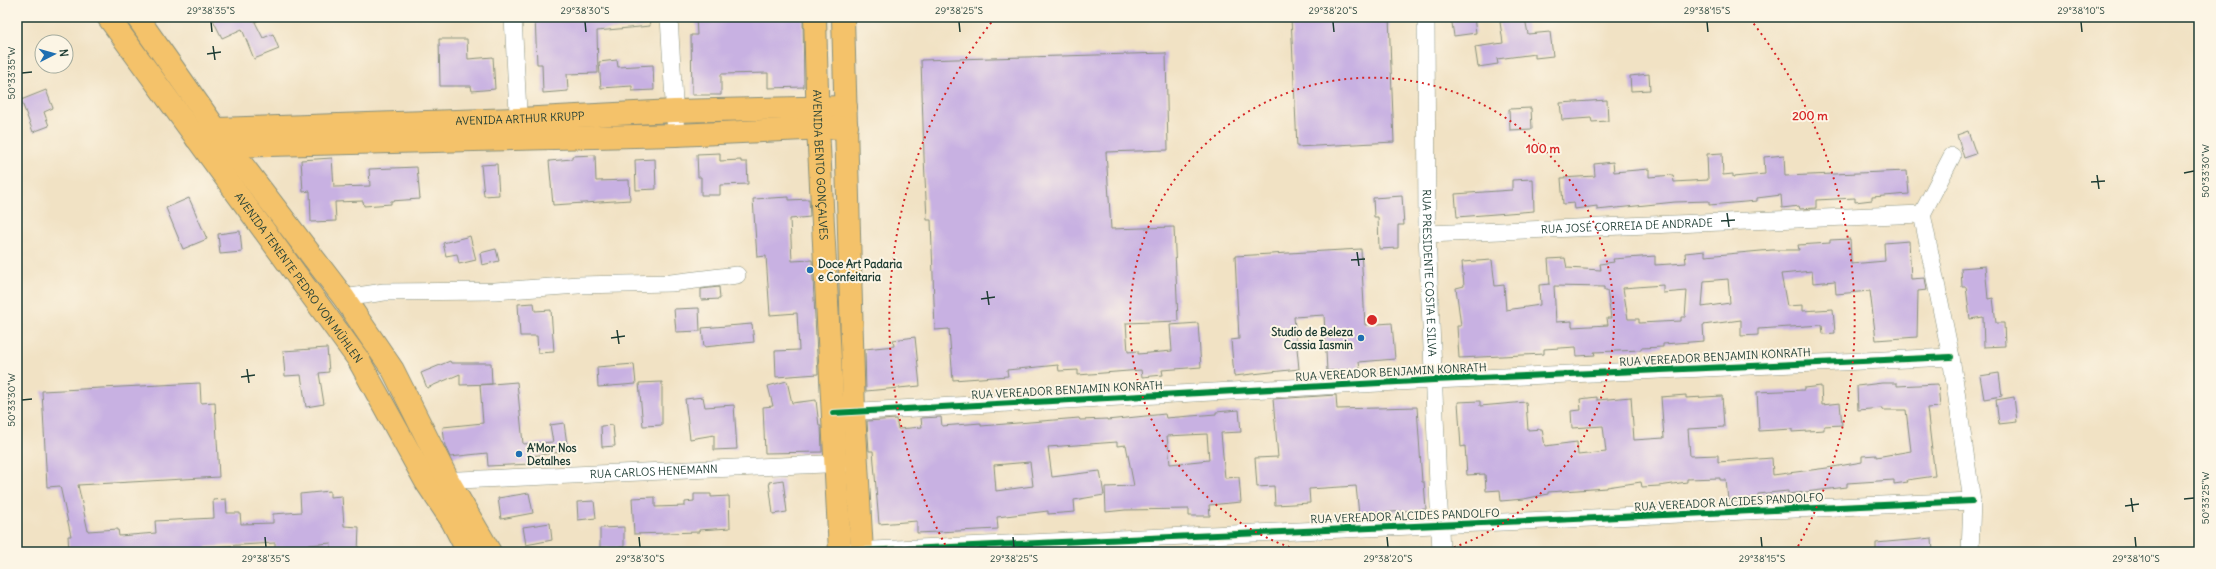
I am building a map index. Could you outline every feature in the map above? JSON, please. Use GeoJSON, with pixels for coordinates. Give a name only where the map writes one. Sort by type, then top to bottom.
{"type":"FeatureCollection","features":[{"type":"Feature","properties":{"kind":"main road","name":"AVENIDA TENENTE PEDRO VON MÜHLEN"},"geometry":{"type":"LineString","coordinates":[[108,17],[358,359],[426,482],[452,521],[468,552]]}},
{"type":"Feature","properties":{"kind":"main road","name":"AVENIDA TENENTE PEDRO VON MÜHLEN"},"geometry":{"type":"LineString","coordinates":[[137,17],[223,137],[344,298],[393,370],[448,480],[490,552]]}},
{"type":"Feature","properties":{"kind":"main road","name":"AVENIDA BENTO GONÇALVES"},"geometry":{"type":"LineString","coordinates":[[815,17],[826,294],[840,552]]}},
{"type":"Feature","properties":{"kind":"main road"},"geometry":{"type":"LineString","coordinates":[[843,17],[854,412],[862,551]]}},
{"type":"Feature","properties":{"kind":"main road","name":"AVENIDA ARTHUR KRUPP"},"geometry":{"type":"LineString","coordinates":[[519,129],[674,111],[818,118]]}},
{"type":"Feature","properties":{"kind":"main road","name":"AVENIDA ARTHUR KRUPP"},"geometry":{"type":"LineString","coordinates":[[202,146],[223,137],[519,129],[676,135],[818,118],[846,117]]}},
{"type":"Feature","properties":{"kind":"main road"},"geometry":{"type":"LineString","coordinates":[[826,294],[851,291]]}},
{"type":"Feature","properties":{"kind":"street"},"geometry":{"type":"LineString","coordinates":[[513,17],[519,129]]}},
{"type":"Feature","properties":{"kind":"street"},"geometry":{"type":"LineString","coordinates":[[669,17],[676,135]]}},
{"type":"Feature","properties":{"kind":"street","name":"RUA PRESIDENTE COSTA E SILVA"},"geometry":{"type":"LineString","coordinates":[[1426,17],[1427,234],[1441,552]]}},
{"type":"Feature","properties":{"kind":"street"},"geometry":{"type":"LineString","coordinates":[[1952,156],[1922,214],[1950,357],[1972,501],[1970,552]]}},
{"type":"Feature","properties":{"kind":"street","name":"RUA JOSÉ CORREIA DE ANDRADE"},"geometry":{"type":"LineString","coordinates":[[1427,234],[1922,214]]}},
{"type":"Feature","properties":{"kind":"street"},"geometry":{"type":"LineString","coordinates":[[344,298],[384,292],[495,291],[578,285],[671,283],[737,275]]}},
{"type":"Feature","properties":{"kind":"street","name":"RUA VEREADOR BENJAMIN KONRATH"},"geometry":{"type":"LineString","coordinates":[[833,413],[1434,380],[1950,357]]}},
{"type":"Feature","properties":{"kind":"street","name":"RUA CARLOS HENEMANN"},"geometry":{"type":"LineString","coordinates":[[426,482],[835,462],[858,463]]}},
{"type":"Feature","properties":{"kind":"street","name":"RUA VEREADOR ALCIDES PANDOLFO"},"geometry":{"type":"LineString","coordinates":[[840,552],[1972,501]]}},
{"type":"Feature","properties":{"kind":"building"},"geometry":{"type":"Polygon","coordinates":[[[220,17],[265,17],[255,22],[263,38],[273,34],[279,49],[254,59],[242,29],[222,38],[213,20],[220,17]]]}},
{"type":"Feature","properties":{"kind":"building"},"geometry":{"type":"Polygon","coordinates":[[[535,17],[649,17],[650,26],[597,31],[598,73],[567,74],[568,91],[543,93],[542,64],[537,64],[535,17]]]}},
{"type":"Feature","properties":{"kind":"building"},"geometry":{"type":"Polygon","coordinates":[[[696,17],[803,17],[804,87],[768,88],[768,73],[721,74],[721,95],[692,95],[691,35],[697,35],[696,17]]]}},
{"type":"Feature","properties":{"kind":"building"},"geometry":{"type":"Polygon","coordinates":[[[1291,17],[1389,17],[1394,142],[1297,147],[1291,17]]]}},
{"type":"Feature","properties":{"kind":"building"},"geometry":{"type":"Polygon","coordinates":[[[1451,17],[1474,17],[1476,33],[1454,36],[1451,17]]]}},
{"type":"Feature","properties":{"kind":"building"},"geometry":{"type":"Polygon","coordinates":[[[1525,18],[1528,34],[1550,32],[1553,56],[1535,58],[1535,54],[1497,59],[1498,64],[1478,67],[1475,47],[1503,43],[1500,22],[1525,18]]]}},
{"type":"Feature","properties":{"kind":"building"},"geometry":{"type":"Polygon","coordinates":[[[439,39],[467,39],[468,59],[493,57],[495,89],[472,91],[471,86],[440,86],[439,39]]]}},
{"type":"Feature","properties":{"kind":"building"},"geometry":{"type":"Polygon","coordinates":[[[1166,53],[1168,150],[1106,152],[1111,229],[1174,227],[1178,321],[1126,323],[1128,352],[1138,351],[1138,354],[1172,351],[1170,325],[1198,323],[1201,367],[1162,370],[1163,375],[1142,377],[1141,370],[1078,375],[1078,370],[1059,371],[1058,365],[1007,370],[1008,376],[953,380],[949,329],[935,330],[931,220],[927,220],[921,60],[1166,53]]]}},
{"type":"Feature","properties":{"kind":"building"},"geometry":{"type":"Polygon","coordinates":[[[617,60],[618,67],[653,65],[654,90],[632,91],[632,86],[601,88],[599,62],[617,60]]]}},
{"type":"Feature","properties":{"kind":"building"},"geometry":{"type":"Polygon","coordinates":[[[1649,74],[1650,90],[1631,91],[1630,76],[1649,74]]]}},
{"type":"Feature","properties":{"kind":"building"},"geometry":{"type":"Polygon","coordinates":[[[46,90],[53,108],[44,112],[49,126],[33,132],[21,100],[46,90]]]}},
{"type":"Feature","properties":{"kind":"building"},"geometry":{"type":"Polygon","coordinates":[[[1607,100],[1608,121],[1592,122],[1591,118],[1562,120],[1560,103],[1607,100]]]}},
{"type":"Feature","properties":{"kind":"building"},"geometry":{"type":"Polygon","coordinates":[[[1531,108],[1532,129],[1510,130],[1509,109],[1531,108]]]}},
{"type":"Feature","properties":{"kind":"building"},"geometry":{"type":"Polygon","coordinates":[[[1968,131],[1976,154],[1964,158],[1957,135],[1968,131]]]}},
{"type":"Feature","properties":{"kind":"building"},"geometry":{"type":"Polygon","coordinates":[[[720,153],[720,161],[741,160],[741,162],[747,162],[748,184],[720,185],[720,195],[701,195],[701,177],[698,177],[697,154],[720,153]]]}},
{"type":"Feature","properties":{"kind":"building"},"geometry":{"type":"Polygon","coordinates":[[[1722,153],[1723,175],[1733,174],[1733,177],[1765,174],[1764,157],[1784,155],[1785,176],[1907,171],[1909,194],[1872,197],[1872,200],[1855,202],[1855,198],[1816,200],[1816,208],[1800,209],[1799,206],[1782,208],[1781,195],[1757,198],[1757,201],[1709,205],[1709,201],[1675,202],[1597,210],[1597,206],[1575,209],[1574,203],[1563,204],[1561,178],[1595,176],[1594,164],[1613,162],[1614,172],[1649,169],[1649,177],[1673,175],[1674,182],[1708,180],[1707,154],[1722,153]]]}},
{"type":"Feature","properties":{"kind":"building"},"geometry":{"type":"Polygon","coordinates":[[[595,155],[596,181],[629,180],[630,200],[553,205],[549,161],[572,159],[572,156],[595,155]]]}},
{"type":"Feature","properties":{"kind":"building"},"geometry":{"type":"Polygon","coordinates":[[[332,158],[334,187],[370,186],[369,169],[417,167],[420,199],[391,201],[391,204],[364,206],[363,201],[335,202],[336,221],[311,222],[310,191],[303,192],[301,160],[332,158]]]}},
{"type":"Feature","properties":{"kind":"building"},"geometry":{"type":"Polygon","coordinates":[[[655,159],[656,189],[636,190],[635,160],[655,159]]]}},
{"type":"Feature","properties":{"kind":"building"},"geometry":{"type":"Polygon","coordinates":[[[497,164],[499,195],[484,196],[481,165],[497,164]]]}},
{"type":"Feature","properties":{"kind":"building"},"geometry":{"type":"Polygon","coordinates":[[[1533,179],[1534,211],[1457,217],[1455,194],[1512,190],[1512,180],[1533,179]]]}},
{"type":"Feature","properties":{"kind":"building"},"geometry":{"type":"Polygon","coordinates":[[[1402,196],[1404,225],[1398,225],[1398,248],[1379,249],[1378,217],[1374,217],[1373,198],[1402,196]]]}},
{"type":"Feature","properties":{"kind":"building"},"geometry":{"type":"Polygon","coordinates":[[[789,197],[789,200],[809,199],[810,217],[790,219],[792,261],[812,260],[818,374],[776,377],[775,351],[799,350],[797,313],[770,315],[766,256],[757,257],[753,199],[789,197]]]}},
{"type":"Feature","properties":{"kind":"building"},"geometry":{"type":"Polygon","coordinates":[[[189,198],[207,239],[183,249],[166,208],[189,198]]]}},
{"type":"Feature","properties":{"kind":"building"},"geometry":{"type":"Polygon","coordinates":[[[240,231],[242,252],[220,254],[218,234],[240,231]]]}},
{"type":"Feature","properties":{"kind":"building"},"geometry":{"type":"Polygon","coordinates":[[[470,236],[476,260],[459,264],[457,254],[446,256],[443,243],[470,236]]]}},
{"type":"Feature","properties":{"kind":"building"},"geometry":{"type":"Polygon","coordinates":[[[1850,239],[1851,264],[1885,261],[1884,243],[1909,241],[1911,279],[1925,278],[1927,290],[1918,291],[1917,337],[1876,340],[1870,291],[1836,294],[1835,281],[1813,283],[1812,271],[1781,274],[1787,306],[1803,305],[1803,311],[1833,309],[1835,333],[1823,334],[1822,325],[1758,329],[1758,335],[1741,336],[1741,320],[1703,325],[1704,341],[1663,344],[1663,347],[1641,348],[1641,350],[1594,352],[1595,355],[1577,356],[1576,347],[1544,349],[1544,354],[1459,358],[1457,326],[1461,326],[1456,288],[1464,286],[1462,262],[1492,260],[1495,286],[1504,285],[1506,310],[1540,305],[1539,285],[1550,284],[1548,259],[1565,258],[1567,268],[1601,270],[1600,264],[1614,262],[1613,259],[1655,256],[1655,265],[1686,263],[1685,253],[1705,251],[1705,256],[1772,250],[1799,250],[1798,245],[1830,243],[1830,240],[1850,239]],[[1728,279],[1704,281],[1702,307],[1730,303],[1728,279]],[[1663,285],[1623,288],[1628,319],[1639,319],[1639,323],[1681,321],[1681,317],[1685,317],[1687,291],[1663,293],[1663,285]],[[1554,286],[1556,322],[1572,321],[1572,327],[1608,325],[1607,318],[1611,318],[1607,290],[1604,290],[1604,287],[1554,286]]]}},
{"type":"Feature","properties":{"kind":"building"},"geometry":{"type":"Polygon","coordinates":[[[496,249],[499,261],[482,265],[480,253],[496,249]]]}},
{"type":"Feature","properties":{"kind":"building"},"geometry":{"type":"Polygon","coordinates":[[[1361,249],[1365,325],[1392,323],[1395,359],[1359,362],[1360,369],[1327,371],[1324,315],[1294,317],[1299,369],[1234,376],[1231,340],[1239,339],[1235,256],[1361,249]]]}},
{"type":"Feature","properties":{"kind":"building"},"geometry":{"type":"Polygon","coordinates":[[[1985,266],[1988,299],[1993,298],[1996,323],[2004,323],[2005,346],[1984,347],[1983,317],[1970,319],[1966,287],[1962,287],[1961,268],[1985,266]]]}},
{"type":"Feature","properties":{"kind":"building"},"geometry":{"type":"Polygon","coordinates":[[[719,287],[720,299],[701,300],[701,289],[719,287]]]}},
{"type":"Feature","properties":{"kind":"building"},"geometry":{"type":"Polygon","coordinates":[[[534,303],[535,311],[551,310],[554,352],[538,353],[537,336],[520,336],[518,304],[534,303]]]}},
{"type":"Feature","properties":{"kind":"building"},"geometry":{"type":"Polygon","coordinates":[[[699,308],[700,331],[676,332],[674,309],[699,308]]]}},
{"type":"Feature","properties":{"kind":"building"},"geometry":{"type":"Polygon","coordinates":[[[752,324],[754,342],[704,347],[702,328],[752,324]]]}},
{"type":"Feature","properties":{"kind":"building"},"geometry":{"type":"Polygon","coordinates":[[[915,337],[920,386],[866,391],[865,349],[894,346],[893,340],[915,337]]]}},
{"type":"Feature","properties":{"kind":"building"},"geometry":{"type":"Polygon","coordinates":[[[327,348],[329,372],[319,373],[324,404],[306,407],[301,375],[285,376],[283,351],[327,348]]]}},
{"type":"Feature","properties":{"kind":"building"},"geometry":{"type":"Polygon","coordinates":[[[450,361],[451,363],[491,363],[492,384],[460,385],[460,374],[427,388],[421,373],[450,361]]]}},
{"type":"Feature","properties":{"kind":"building"},"geometry":{"type":"Polygon","coordinates":[[[634,364],[636,384],[598,387],[597,367],[634,364]]]}},
{"type":"Feature","properties":{"kind":"building"},"geometry":{"type":"Polygon","coordinates":[[[1999,373],[2002,396],[1984,399],[1980,376],[1999,373]]]}},
{"type":"Feature","properties":{"kind":"building"},"geometry":{"type":"Polygon","coordinates":[[[787,381],[792,403],[816,400],[819,426],[821,426],[822,452],[765,453],[763,407],[773,406],[768,386],[787,381]]]}},
{"type":"Feature","properties":{"kind":"building"},"geometry":{"type":"Polygon","coordinates":[[[517,382],[523,444],[553,442],[550,425],[564,423],[568,451],[532,456],[532,464],[488,466],[487,453],[450,457],[445,446],[443,427],[483,423],[480,385],[517,382]]]}},
{"type":"Feature","properties":{"kind":"building"},"geometry":{"type":"Polygon","coordinates":[[[662,382],[662,425],[643,426],[639,383],[662,382]]]}},
{"type":"Feature","properties":{"kind":"building"},"geometry":{"type":"Polygon","coordinates":[[[200,383],[201,403],[215,402],[219,477],[78,485],[88,531],[118,529],[119,536],[156,533],[155,521],[214,518],[213,500],[226,499],[227,513],[240,513],[241,524],[273,523],[273,514],[301,512],[300,494],[330,491],[330,497],[342,496],[344,526],[359,527],[358,552],[330,552],[331,543],[275,548],[275,543],[206,547],[206,551],[69,552],[68,536],[71,536],[60,486],[47,487],[42,391],[200,383]]]}},
{"type":"Feature","properties":{"kind":"building"},"geometry":{"type":"Polygon","coordinates":[[[1897,383],[1897,386],[1938,384],[1940,407],[1927,408],[1935,476],[1907,480],[1908,482],[1894,484],[1894,480],[1847,483],[1847,487],[1788,494],[1788,491],[1758,494],[1758,498],[1728,500],[1726,480],[1720,480],[1720,478],[1687,479],[1687,482],[1642,487],[1641,482],[1607,488],[1548,492],[1548,494],[1524,499],[1501,501],[1500,490],[1486,491],[1485,474],[1467,475],[1465,446],[1461,447],[1458,402],[1480,401],[1480,406],[1526,402],[1528,430],[1542,429],[1545,446],[1577,442],[1578,455],[1606,452],[1603,426],[1572,428],[1571,411],[1581,410],[1580,399],[1597,397],[1597,400],[1631,397],[1634,440],[1664,438],[1661,397],[1686,395],[1686,398],[1722,396],[1724,427],[1688,429],[1690,456],[1718,455],[1718,462],[1772,458],[1773,475],[1827,468],[1862,462],[1862,456],[1876,455],[1876,457],[1911,451],[1906,410],[1882,410],[1882,408],[1858,410],[1857,386],[1897,383]]]}},
{"type":"Feature","properties":{"kind":"building"},"geometry":{"type":"Polygon","coordinates":[[[1821,386],[1822,405],[1840,403],[1842,425],[1824,426],[1824,430],[1792,432],[1792,429],[1759,431],[1757,392],[1804,390],[1804,388],[1821,386]]]}},
{"type":"Feature","properties":{"kind":"building"},"geometry":{"type":"Polygon","coordinates":[[[1336,395],[1337,409],[1417,407],[1422,482],[1424,482],[1426,509],[1359,515],[1356,486],[1309,489],[1310,503],[1275,505],[1274,486],[1257,487],[1255,458],[1278,457],[1273,399],[1336,395]]]}},
{"type":"Feature","properties":{"kind":"building"},"geometry":{"type":"Polygon","coordinates":[[[703,397],[705,407],[734,405],[737,449],[714,450],[714,435],[690,439],[685,399],[703,397]]]}},
{"type":"Feature","properties":{"kind":"building"},"geometry":{"type":"Polygon","coordinates":[[[2014,397],[2017,422],[1999,424],[1996,400],[2014,397]]]}},
{"type":"Feature","properties":{"kind":"building"},"geometry":{"type":"Polygon","coordinates":[[[1239,410],[1241,432],[1221,433],[1225,478],[1239,477],[1241,502],[1209,505],[1210,516],[1189,516],[1189,509],[1125,510],[1106,512],[1105,487],[1134,486],[1126,445],[1117,446],[1117,442],[1048,447],[1052,477],[1100,471],[1104,495],[1074,500],[1075,512],[1048,514],[1048,511],[997,517],[998,529],[917,533],[917,521],[879,524],[873,451],[869,451],[867,421],[896,419],[898,429],[922,427],[921,418],[941,417],[942,426],[981,423],[981,426],[1079,418],[1080,420],[1107,420],[1165,414],[1166,418],[1216,414],[1216,412],[1239,410]],[[1207,434],[1167,436],[1170,464],[1209,460],[1207,434]],[[1030,462],[994,465],[996,491],[1033,486],[1030,462]]]}},
{"type":"Feature","properties":{"kind":"building"},"geometry":{"type":"Polygon","coordinates":[[[613,425],[615,446],[602,447],[601,426],[613,425]]]}},
{"type":"Feature","properties":{"kind":"building"},"geometry":{"type":"Polygon","coordinates":[[[783,480],[787,512],[773,514],[769,482],[783,480]]]}},
{"type":"Feature","properties":{"kind":"building"},"geometry":{"type":"Polygon","coordinates":[[[529,493],[533,513],[501,519],[498,498],[529,493]]]}},
{"type":"Feature","properties":{"kind":"building"},"geometry":{"type":"Polygon","coordinates":[[[694,494],[711,494],[711,497],[729,496],[730,528],[699,530],[699,532],[634,534],[632,498],[655,497],[655,507],[685,506],[685,502],[694,501],[694,494]]]}},
{"type":"Feature","properties":{"kind":"building"},"geometry":{"type":"Polygon","coordinates":[[[594,501],[596,518],[578,520],[577,502],[594,501]]]}},
{"type":"Feature","properties":{"kind":"building"},"geometry":{"type":"Polygon","coordinates":[[[550,523],[552,540],[526,545],[523,527],[550,523]]]}},
{"type":"Feature","properties":{"kind":"building"},"geometry":{"type":"Polygon","coordinates":[[[624,527],[624,547],[600,548],[600,528],[624,527]]]}},
{"type":"Feature","properties":{"kind":"building"},"geometry":{"type":"Polygon","coordinates":[[[1932,538],[1933,552],[1876,552],[1876,543],[1932,538]]]}},
{"type":"Feature","properties":{"kind":"cycle path"},"geometry":{"type":"LineString","coordinates":[[833,413],[1434,380],[1951,357]]}},
{"type":"Feature","properties":{"kind":"cycle path"},"geometry":{"type":"LineString","coordinates":[[840,552],[1972,501]]}},
{"type":"Feature","properties":{"kind":"place","name":"Doce Art Padaria e Confeitaria"},"geometry":{"type":"Point","coordinates":[810,270]}},
{"type":"Feature","properties":{"kind":"place","name":"Studio de Beleza Cassia Iasmin"},"geometry":{"type":"Point","coordinates":[1361,338]}},
{"type":"Feature","properties":{"kind":"place","name":"A'Mor Nos Detalhes"},"geometry":{"type":"Point","coordinates":[519,454]}}]}
